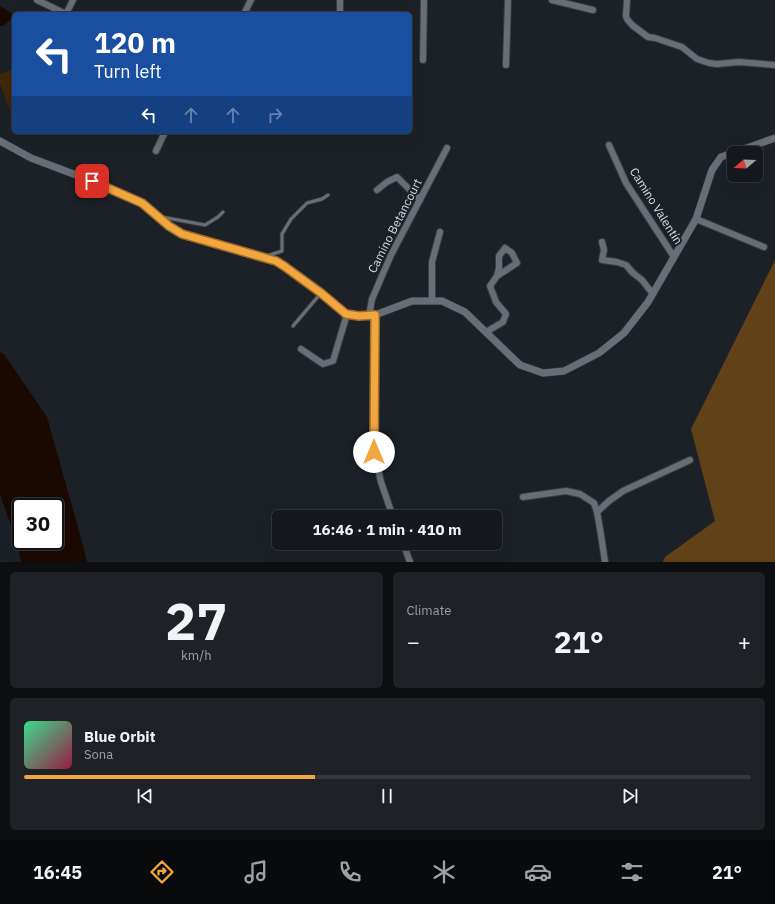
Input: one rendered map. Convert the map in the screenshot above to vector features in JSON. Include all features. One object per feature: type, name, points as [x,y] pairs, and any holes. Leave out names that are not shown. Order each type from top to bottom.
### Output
[{"type":"street","points":[[37,0],[62,12]]},
{"type":"street","points":[[67,12],[73,0]]},
{"type":"street","points":[[245,12],[251,0]]},
{"type":"street","points":[[340,0],[340,12]]},
{"type":"street","points":[[423,60],[424,0]]},
{"type":"street","points":[[506,65],[508,0]]},
{"type":"street","points":[[552,0],[593,10]]},
{"type":"street","points":[[627,0],[626,16],[632,25],[648,37],[682,47],[697,59],[717,64],[739,62],[775,65]]},
{"type":"street","points":[[156,151],[164,134]]},
{"type":"street","points":[[0,141],[31,158],[92,181],[142,203],[182,234],[276,261],[321,293],[346,314],[359,316],[372,315],[412,301],[442,301],[465,312],[520,365],[543,374],[564,371],[599,353],[624,333],[648,302],[696,219],[712,170],[721,157],[775,138]]},
{"type":"street","name":"Camino Valentín","points":[[609,145],[626,183],[674,256]]},
{"type":"street","name":"Camino Betancourt","points":[[391,510],[381,482],[374,452],[372,299],[388,261],[447,148]]},
{"type":"street","points":[[377,190],[387,182],[397,177],[420,200]]},
{"type":"street","points":[[696,219],[764,246]]},
{"type":"street","points":[[432,301],[432,262],[440,232]]},
{"type":"street","points":[[602,242],[604,250],[602,260],[626,265],[642,280],[653,294]]},
{"type":"street","points":[[486,332],[503,322],[506,314],[496,302],[490,286],[497,276]]},
{"type":"street","points":[[301,349],[323,364],[333,361],[346,314]]},
{"type":"street","points":[[597,512],[623,491],[690,460]]},
{"type":"street","points":[[523,497],[566,491],[580,494],[594,503],[602,535],[605,562]]},
{"type":"street","points":[[406,550],[410,562]]},
{"type":"lane","points":[[263,258],[282,251],[282,234],[291,219],[307,203],[322,199],[328,195]]},
{"type":"lane","points":[[158,216],[205,225],[223,212]]},
{"type":"lane","points":[[293,326],[321,293]]},
{"type":"shaded area","points":[[0,6],[12,14],[12,19],[3,26],[0,26]]},
{"type":"shaded area","points":[[12,70],[11,113],[0,84],[0,74]]},
{"type":"shaded area","points":[[775,260],[775,562],[663,562],[665,557],[715,521],[691,429]]},
{"type":"shaded area","points":[[0,352],[4,354],[47,417],[87,562],[21,562],[18,550],[64,550],[64,498],[12,498],[12,528],[0,495]]},
{"type":"route","points":[[92,181],[142,203],[169,226],[182,234],[276,261],[321,293],[346,314],[359,316],[375,315],[374,452]]}]
